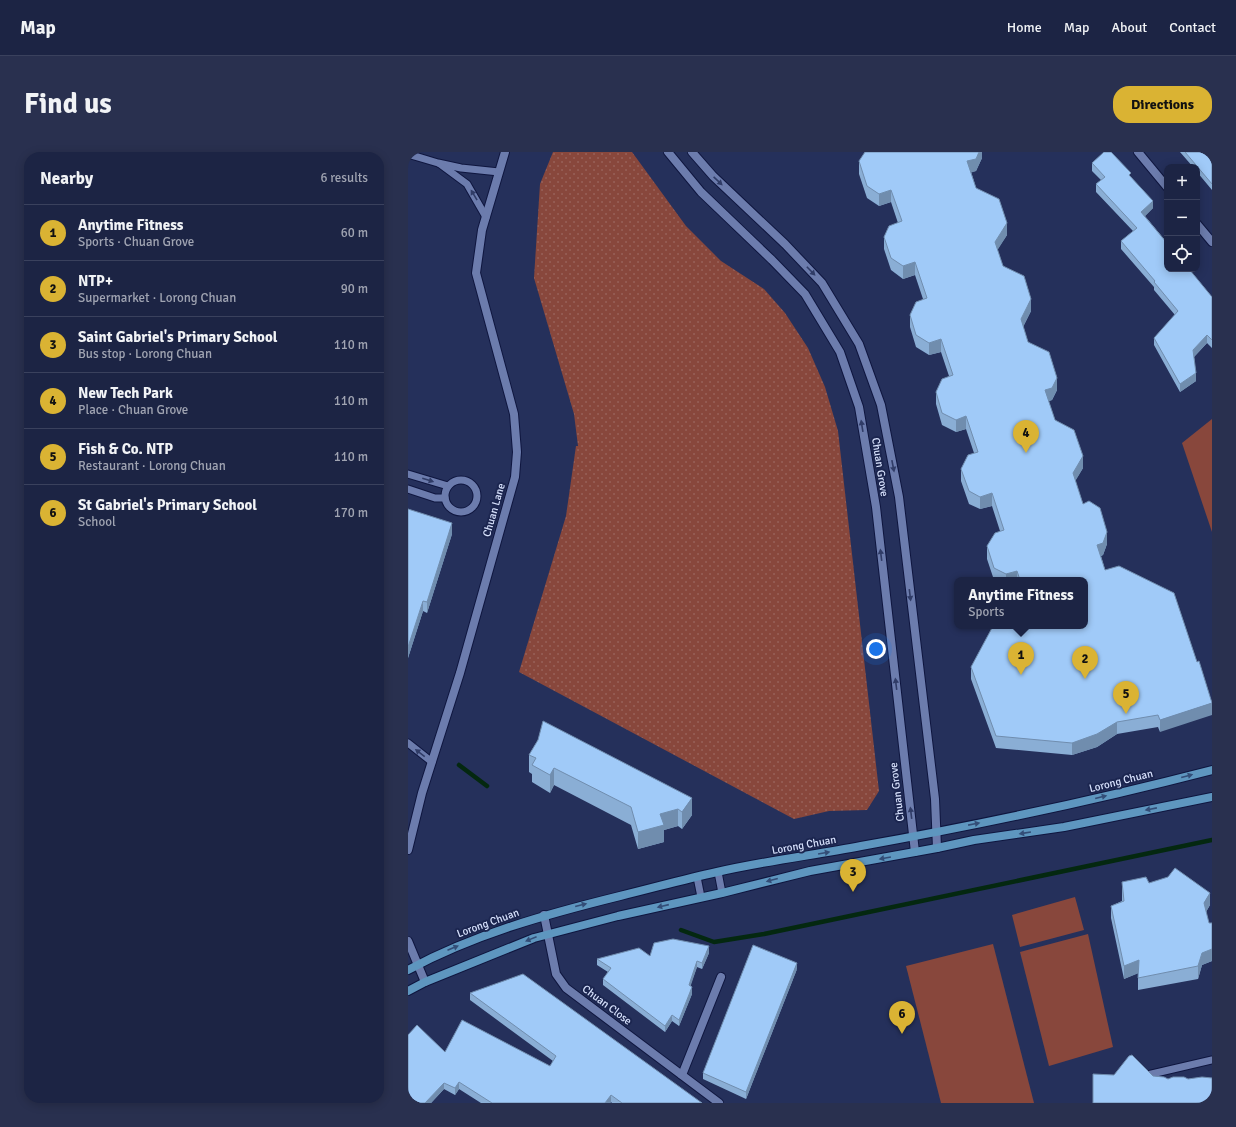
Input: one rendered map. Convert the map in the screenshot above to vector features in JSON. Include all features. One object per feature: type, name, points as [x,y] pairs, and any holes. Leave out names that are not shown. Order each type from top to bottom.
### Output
[{"type":"main road","name":"Lorong Chuan","points":[[408,970],[440,953],[472,940],[500,929],[544,915],[718,872],[936,832],[1076,804],[1212,770]]},
{"type":"main road","points":[[408,991],[425,982],[548,933],[810,871],[974,840],[1064,827],[1212,797]]},
{"type":"street","name":"Chuan Lane","points":[[408,850],[432,762],[460,673],[514,477],[517,452],[514,414],[476,274],[482,230],[505,152]]},
{"type":"street","name":"Chuan Grove","points":[[668,152],[701,192],[805,294],[840,352],[859,406],[876,507],[915,852]]},
{"type":"street","name":"Chuan Grove","points":[[692,152],[713,176],[785,244],[822,283],[859,344],[881,405],[899,497],[935,799],[937,848]]},
{"type":"street","points":[[1138,152],[1164,183]]},
{"type":"street","points":[[1200,228],[1212,242]]},
{"type":"street","name":"Chuan Close","points":[[544,915],[556,974],[566,988],[719,1103]]},
{"type":"street","points":[[408,941],[425,982]]},
{"type":"street","points":[[682,1074],[721,977]]},
{"type":"lane","points":[[408,154],[460,168],[498,172]]},
{"type":"lane","points":[[438,163],[467,184],[486,217]]},
{"type":"lane","points":[[408,474],[448,486]]},
{"type":"lane","points":[[460,480],[472,484],[476,490],[477,497],[475,503],[471,508],[458,512],[448,504],[445,498],[448,486],[453,482],[460,480]]},
{"type":"lane","points":[[408,489],[436,498],[445,498]]},
{"type":"lane","points":[[408,743],[432,762]]},
{"type":"lane","points":[[718,872],[722,893]]},
{"type":"lane","points":[[697,877],[701,897]]},
{"type":"lane","points":[[1137,1078],[1212,1060]]},
{"type":"lane","points":[[1158,1073],[1159,1081]]},
{"type":"shaded area","points":[[553,152],[632,152],[686,226],[721,261],[764,289],[785,313],[808,348],[825,387],[838,431],[879,791],[867,810],[829,811],[794,819],[519,672],[566,516],[576,446],[578,446],[574,414],[534,278],[540,184]]},
{"type":"shaded area","points":[[1212,419],[1212,532],[1182,443]]},
{"type":"shaded area","points":[[1075,897],[1084,930],[1020,947],[1012,915]]},
{"type":"shaded area","points":[[1088,934],[1113,1047],[1049,1066],[1020,952]]},
{"type":"shaded area","points":[[993,944],[1034,1103],[941,1103],[906,966]]},
{"type":"building","points":[[865,152],[979,152],[976,159],[967,161],[976,188],[999,199],[1007,223],[995,242],[1003,266],[1024,276],[1031,299],[1021,319],[1028,342],[1049,352],[1057,378],[1052,388],[1045,390],[1055,420],[1074,430],[1083,456],[1073,473],[1083,504],[1089,501],[1100,508],[1107,532],[1103,543],[1097,545],[1105,570],[1119,566],[1174,593],[1197,662],[1199,661],[1212,703],[1160,720],[1158,715],[1117,722],[1097,734],[1072,743],[996,736],[971,667],[991,629],[1088,629],[1088,577],[1019,577],[1017,571],[1006,574],[994,568],[987,546],[995,533],[1004,530],[992,493],[980,497],[969,491],[961,469],[968,455],[978,452],[966,416],[956,420],[942,413],[936,392],[942,379],[953,375],[941,339],[929,343],[916,335],[910,315],[916,302],[927,298],[915,262],[903,266],[891,258],[884,237],[889,226],[902,221],[891,190],[879,194],[867,186],[859,161]]},
{"type":"building","points":[[1104,152],[1111,152],[1131,173],[1129,175],[1153,201],[1141,212],[1164,239],[1164,272],[1191,272],[1212,297],[1212,340],[1207,335],[1193,350],[1196,373],[1180,384],[1154,338],[1178,311],[1121,241],[1137,228],[1096,184],[1105,177],[1092,163]]},
{"type":"building","points":[[1185,152],[1212,152],[1212,184],[1200,170],[1200,164],[1195,164]]},
{"type":"building","points":[[408,509],[452,523],[427,602],[423,601],[408,647]]},
{"type":"building","points":[[543,721],[692,798],[682,812],[678,809],[660,814],[664,825],[638,832],[631,807],[554,768],[550,775],[532,765],[536,758],[529,755],[538,740]]},
{"type":"building","points":[[1175,868],[1210,893],[1204,903],[1209,923],[1212,923],[1212,949],[1202,953],[1198,966],[1138,978],[1139,960],[1124,966],[1111,906],[1124,901],[1122,882],[1146,877],[1149,883],[1168,877]]},
{"type":"building","points":[[673,939],[709,946],[702,963],[697,961],[689,985],[692,987],[679,1020],[672,1015],[665,1026],[603,979],[611,968],[597,959],[639,948],[650,956],[654,943]]},
{"type":"building","points":[[753,945],[797,963],[746,1092],[703,1073]]},
{"type":"building","points":[[523,974],[702,1103],[622,1103],[611,1095],[605,1103],[492,1103],[459,1082],[455,1088],[444,1083],[425,1103],[408,1103],[408,1035],[417,1025],[445,1052],[462,1020],[550,1066],[556,1056],[470,993]]},
{"type":"building","points":[[1132,1055],[1153,1076],[1168,1079],[1173,1077],[1184,1077],[1188,1079],[1202,1077],[1212,1078],[1212,1103],[1093,1103],[1093,1074],[1114,1075],[1129,1056]]},
{"type":"waterway","points":[[459,765],[487,786]]},
{"type":"waterway","points":[[681,930],[714,942],[764,934],[1212,840]]},
{"type":"place","name":"New Tech Park","points":[[1026,453]]},
{"type":"place","name":"Anytime Fitness","points":[[1021,675]]},
{"type":"place","name":"NTP+","points":[[1085,679]]},
{"type":"place","name":"Fish & Co. NTP","points":[[1126,714]]},
{"type":"place","name":"Saint Gabriel's Primary School","points":[[853,892]]},
{"type":"place","name":"St Gabriel's Primary School","points":[[902,1034]]}]
